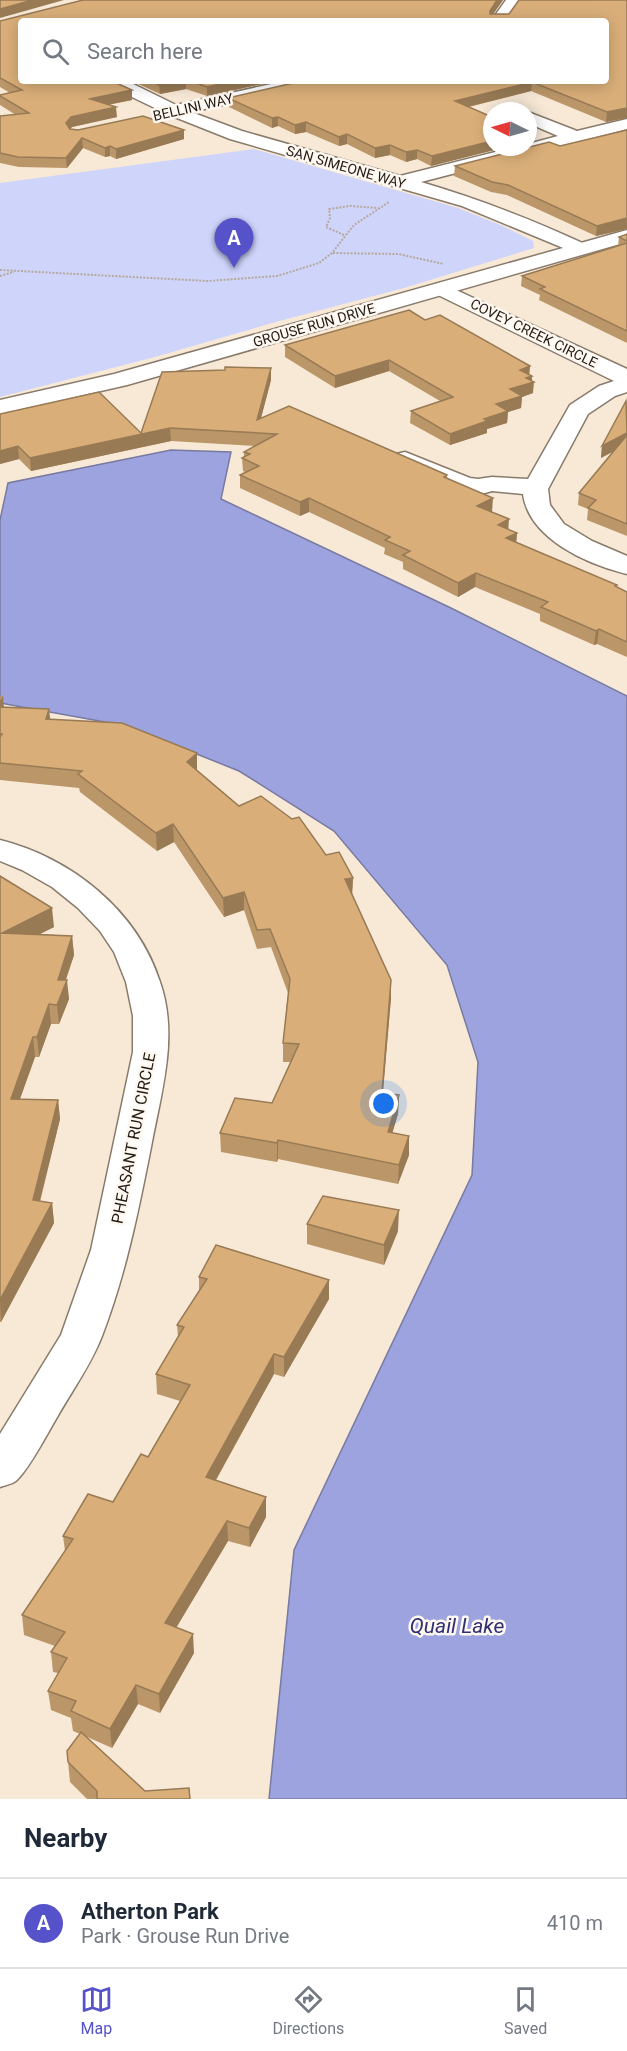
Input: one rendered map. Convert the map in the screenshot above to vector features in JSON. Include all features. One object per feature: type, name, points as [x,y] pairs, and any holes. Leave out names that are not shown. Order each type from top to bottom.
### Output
[{"type":"street","points":[[501,18],[514,0]]},
{"type":"street","name":"SAN SIMEONE WAY","points":[[119,84],[173,111],[236,135],[397,190],[501,213],[580,249]]},
{"type":"street","name":"BELLINI WAY","points":[[152,116],[295,84]]},
{"type":"street","points":[[537,121],[575,137]]},
{"type":"street","points":[[397,190],[575,137],[627,124]]},
{"type":"street","name":"GROUSE RUN DRIVE","points":[[0,407],[99,385],[627,236]]},
{"type":"street","name":"COVEY CREEK CIRCLE","points":[[441,289],[627,378]]},
{"type":"street","name":"COVEY CREEK CIRCLE","points":[[536,487],[578,410],[607,391],[627,384]]},
{"type":"street","points":[[387,451],[463,484],[478,487],[492,484],[536,487],[534,500],[543,518],[555,529],[587,549],[627,566]]},
{"type":"street","name":"PHEASANT RUN CIRCLE","points":[[0,850],[40,867],[67,883],[92,902],[122,935],[142,973],[150,1000],[153,1028],[151,1052],[111,1250],[81,1338],[32,1422],[0,1469]]},
{"type":"path","points":[[0,270],[157,279],[250,280],[277,276],[320,263],[332,253],[344,235],[397,190]]},
{"type":"path","points":[[344,235],[326,227],[330,218],[329,209],[350,206],[378,208]]},
{"type":"path","points":[[332,253],[398,254],[432,260],[455,267],[477,279]]},
{"type":"path","points":[[0,276],[17,270]]},
{"type":"shaded area","points":[[254,149],[458,208],[533,241],[534,248],[404,288],[0,397],[0,183]]},
{"type":"water","name":"Quail Lake","points":[[171,450],[231,452],[221,499],[451,608],[627,696],[627,1799],[269,1799],[294,1550],[472,1175],[478,1062],[447,965],[334,831],[239,771],[127,726],[0,703],[0,520],[8,483]]},
{"type":"building","points":[[0,0],[33,0],[0,9]]},
{"type":"building","points":[[83,0],[497,0],[490,14],[509,14],[519,0],[627,0],[627,108],[607,112],[537,84],[609,84],[609,18],[18,18],[18,84],[119,84],[132,90],[90,99],[116,107],[71,117],[66,123],[70,129],[78,130],[143,116],[184,130],[116,149],[110,146],[105,148],[82,138],[66,158],[18,157],[0,153],[0,116],[29,113],[0,96],[22,90],[0,78],[0,21]]},
{"type":"building","points":[[199,84],[220,84],[207,87]]},
{"type":"building","points":[[289,84],[524,84],[455,101],[483,113],[483,143],[432,156],[417,150],[406,152],[390,145],[375,148],[347,134],[339,137],[306,122],[295,125],[278,117],[272,118],[228,98]]},
{"type":"building","points":[[627,130],[627,218],[597,226],[508,185],[492,182],[455,166],[494,156],[537,156],[537,145],[549,142],[560,146]]},
{"type":"building","points":[[627,234],[627,241],[619,237]]},
{"type":"building","points":[[627,243],[627,331],[540,289],[545,287],[522,276]]},
{"type":"building","points":[[409,310],[425,320],[440,315],[530,366],[520,370],[532,376],[526,378],[534,382],[510,389],[522,396],[496,404],[508,411],[450,434],[411,411],[453,397],[389,360],[335,376],[285,345]]},
{"type":"building","points":[[225,367],[271,368],[257,420],[289,406],[447,475],[444,477],[493,498],[477,506],[509,519],[498,525],[517,533],[506,538],[617,585],[615,586],[627,592],[627,642],[541,607],[548,602],[476,573],[458,583],[403,555],[410,551],[385,540],[390,537],[309,498],[300,502],[240,475],[259,466],[242,458],[250,454],[244,452],[277,434],[170,428],[30,458],[18,446],[0,451],[0,414],[99,392],[141,433],[162,372],[225,370]]},
{"type":"building","points":[[626,401],[627,433],[602,446]]},
{"type":"building","points":[[627,435],[627,524],[588,508],[596,500],[579,493]]},
{"type":"building","points":[[0,707],[49,709],[46,719],[122,723],[197,753],[187,762],[239,806],[261,796],[292,819],[299,817],[326,855],[339,852],[353,878],[345,879],[391,980],[382,1093],[399,1095],[388,1132],[409,1136],[399,1165],[278,1140],[277,1143],[220,1133],[235,1098],[272,1103],[299,1044],[283,1043],[290,979],[270,929],[257,930],[244,892],[223,898],[173,824],[156,833],[78,774],[82,771],[0,763],[2,734],[0,734]]},
{"type":"building","points":[[0,876],[52,908],[2,933],[72,936],[58,980],[67,980],[57,1005],[49,1004],[37,1037],[33,1037],[11,1099],[58,1100],[33,1200],[52,1203],[0,1300]]},
{"type":"building","points":[[323,1196],[399,1210],[384,1245],[307,1224]]},
{"type":"building","points":[[216,1245],[329,1280],[284,1357],[274,1354],[206,1477],[266,1497],[249,1528],[227,1521],[165,1623],[193,1634],[159,1694],[136,1685],[110,1729],[71,1711],[76,1701],[48,1691],[67,1658],[51,1652],[65,1632],[22,1615],[73,1539],[63,1536],[88,1494],[113,1502],[141,1454],[148,1457],[190,1385],[156,1374],[184,1327],[177,1325],[207,1279],[199,1277]]},
{"type":"building","points":[[81,1732],[145,1791],[189,1788],[190,1799],[97,1799],[97,1791],[68,1762],[67,1751]]},
{"type":"place","name":"Atherton Park","points":[[234,268]]}]
